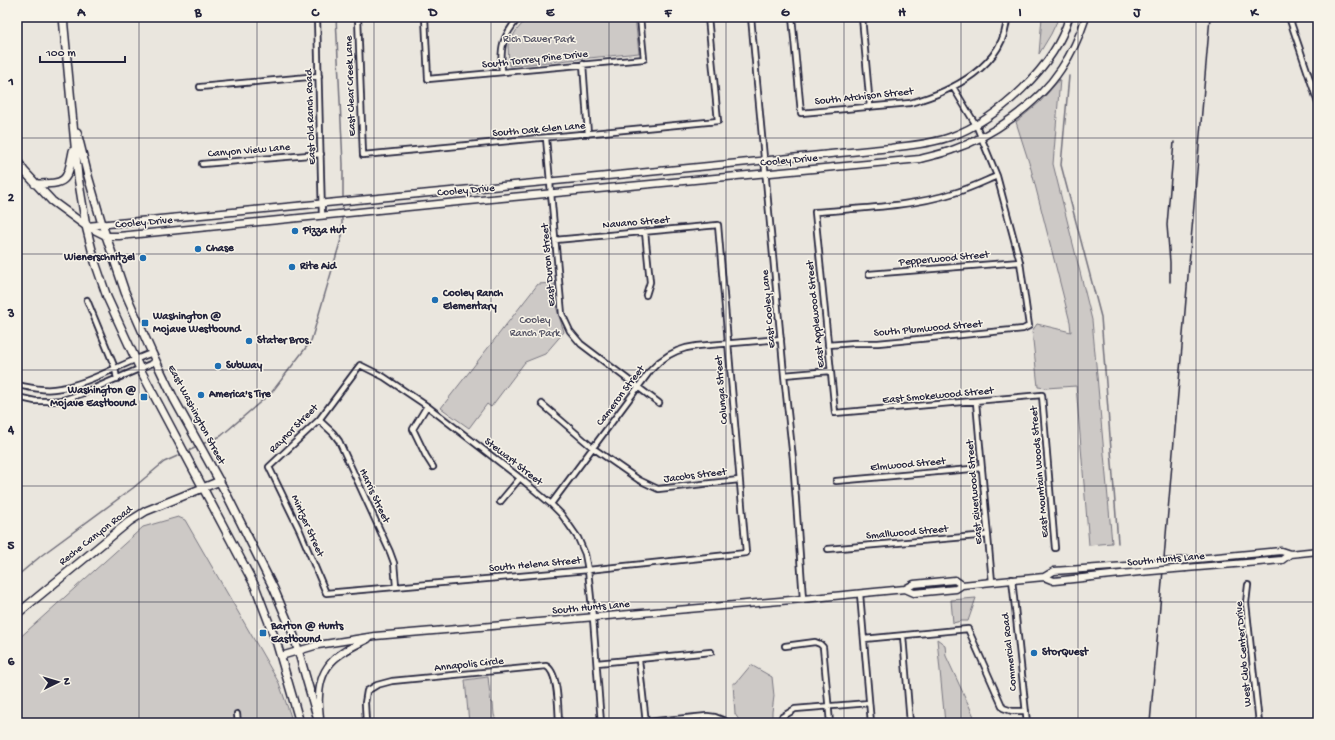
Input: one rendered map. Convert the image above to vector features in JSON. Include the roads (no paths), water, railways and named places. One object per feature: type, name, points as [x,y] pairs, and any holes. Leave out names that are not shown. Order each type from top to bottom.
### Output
[{"type":"main road","name":"East Washington Street","points":[[63,17],[78,176],[86,226],[95,262],[107,297],[140,369],[255,586],[281,656],[300,723]]},
{"type":"main road","name":"East Washington Street","points":[[72,110],[88,176],[102,224],[125,292],[155,362],[220,481],[274,589],[294,636],[319,723]]},
{"type":"main road","points":[[35,184],[55,184],[63,180],[69,169],[75,144]]},
{"type":"main road","points":[[17,160],[20,170],[52,201],[86,226]]},
{"type":"main road","name":"Reche Canyon Road","points":[[17,614],[130,521],[146,511],[220,481]]},
{"type":"street","name":"East Old Ranch Road","points":[[317,17],[322,216]]},
{"type":"street","name":"East Clear Creek Lane","points":[[358,17],[363,155]]},
{"type":"street","name":"South Torrey Pine Drive","points":[[426,17],[428,79],[644,59],[640,17]]},
{"type":"street","points":[[502,72],[501,55],[504,40],[506,34],[518,17]]},
{"type":"street","name":"South Oak Glen Lane","points":[[363,155],[718,121],[708,17]]},
{"type":"street","name":"East Cooley Lane","points":[[751,17],[793,459],[803,600]]},
{"type":"street","name":"South Atchison Street","points":[[792,17],[801,113],[910,103],[927,98],[953,87],[969,77],[989,61],[1003,38],[1007,28],[1007,17]]},
{"type":"street","points":[[862,17],[870,107]]},
{"type":"street","name":"Cooley Drive","points":[[86,226],[360,201],[891,148],[928,143],[951,137],[976,125],[1001,108],[1032,80],[1042,68],[1055,48],[1069,17]]},
{"type":"street","name":"Cooley Drive","points":[[86,226],[106,236],[920,159],[952,151],[981,138],[1011,118],[1036,98],[1060,70],[1080,36],[1086,17]]},
{"type":"street","points":[[1289,17],[1318,103]]},
{"type":"street","points":[[583,64],[588,134]]},
{"type":"street","points":[[200,87],[319,76]]},
{"type":"street","points":[[953,87],[976,125],[997,176],[1020,262]]},
{"type":"street","name":"East Duron Street","points":[[546,138],[562,314],[570,331],[581,344],[659,403]]},
{"type":"street","name":"Canyon View Lane","points":[[202,164],[321,154]]},
{"type":"street","name":"East Applewood Street","points":[[835,414],[815,212],[905,204],[931,199],[954,193],[997,176]]},
{"type":"street","points":[[376,199],[377,210]]},
{"type":"street","points":[[272,209],[274,220]]},
{"type":"street","points":[[213,215],[214,226]]},
{"type":"street","name":"Navano Street","points":[[555,240],[718,225]]},
{"type":"street","name":"Colunga Street","points":[[718,225],[746,553]]},
{"type":"street","points":[[645,232],[650,282],[646,295]]},
{"type":"street","name":"Pepperwood Street","points":[[869,274],[1020,262]]},
{"type":"street","name":"South Plumwood Street","points":[[828,345],[878,343],[1023,329],[1029,326],[1020,262]]},
{"type":"street","points":[[87,300],[115,368],[117,379]]},
{"type":"street","name":"Cameron Street","points":[[551,504],[650,371],[659,362],[677,351],[697,346],[781,339]]},
{"type":"street","points":[[17,385],[53,390],[76,384],[152,353]]},
{"type":"street","points":[[17,397],[35,401],[63,400],[117,379],[155,362]]},
{"type":"street","name":"Stewart Street","points":[[360,365],[384,377],[426,406],[520,478],[561,514],[578,538],[585,554],[588,570],[601,723]]},
{"type":"street","name":"Raynor Street","points":[[269,467],[319,420],[360,365]]},
{"type":"street","points":[[784,375],[830,370]]},
{"type":"street","name":"East Smokewood Street","points":[[835,414],[1042,395]]},
{"type":"street","name":"East Mountain Woods Street","points":[[1042,395],[1055,548]]},
{"type":"street","name":"East Riverwood Street","points":[[976,402],[992,582]]},
{"type":"street","name":"Jacobs Street","points":[[542,404],[593,448],[639,480],[658,489],[739,480]]},
{"type":"street","points":[[426,406],[413,429],[433,467]]},
{"type":"street","name":"Harris Street","points":[[319,420],[339,441],[390,552],[394,563],[396,586]]},
{"type":"street","name":"Mintzer Street","points":[[269,467],[300,531],[326,593]]},
{"type":"street","name":"Elmwood Street","points":[[836,481],[982,468]]},
{"type":"street","points":[[500,502],[520,478]]},
{"type":"street","name":"Smallwood Street","points":[[828,549],[988,535]]},
{"type":"street","name":"South Hunts Lane","points":[[1044,577],[1054,571],[1140,565],[1281,551],[1290,554],[1318,551]]},
{"type":"street","name":"South Helena Street","points":[[326,593],[588,570],[746,553]]},
{"type":"street","name":"South Hunts Lane","points":[[905,589],[914,593],[956,589],[962,585],[1044,577],[1054,581],[1282,560],[1290,554]]},
{"type":"street","name":"Commercial Road","points":[[1012,579],[1027,723]]},
{"type":"street","name":"South Hunts Lane","points":[[281,656],[318,645],[375,636],[803,600],[905,589],[914,584],[955,580],[962,585]]},
{"type":"street","name":"West Club Center Drive","points":[[1248,585],[1246,603],[1259,722]]},
{"type":"street","points":[[860,594],[871,723]]},
{"type":"street","points":[[864,639],[968,629],[1004,708],[1012,711],[1026,711]]},
{"type":"street","points":[[319,723],[319,696],[321,681],[326,669],[332,660],[342,652],[375,636]]},
{"type":"street","points":[[903,636],[910,723]]},
{"type":"street","points":[[785,646],[815,642],[823,647],[830,723]]},
{"type":"street","points":[[597,664],[711,652]]},
{"type":"street","points":[[639,660],[646,723],[707,716],[725,721]]},
{"type":"street","name":"Annapolis Circle","points":[[366,723],[365,703],[367,691],[371,687],[377,685],[392,681],[546,666],[550,668],[554,675],[559,723]]},
{"type":"street","points":[[782,716],[795,709],[869,702]]},
{"type":"street","points":[[237,714],[238,723]]},
{"type":"waterway","points":[[336,17],[343,164],[343,200]]},
{"type":"waterway","points":[[1069,76],[1061,165],[1101,317],[1118,543]]},
{"type":"waterway","points":[[342,212],[343,203]]},
{"type":"waterway","points":[[202,444],[221,436],[272,392],[311,341],[342,236],[342,215]]},
{"type":"waterway","points":[[186,452],[197,447]]},
{"type":"waterway","points":[[17,576],[42,555],[133,488],[164,462],[182,454]]},
{"type":"railway","points":[[1150,723],[1210,17]]},
{"type":"railway","points":[[1170,282],[1167,225],[1174,142]]},
{"type":"place","name":"Pizza Hut","points":[[295,231]]},
{"type":"place","name":"Chase","points":[[198,249]]},
{"type":"place","name":"Wienerschnitzel","points":[[143,258]]},
{"type":"place","name":"Rite Aid","points":[[292,267]]},
{"type":"place","name":"Cooley Ranch Elementary","points":[[435,300]]},
{"type":"place","name":"Washington @ Mojave Westbound","points":[[145,323]]},
{"type":"place","name":"Stater Bros.","points":[[249,341]]},
{"type":"place","name":"Subway","points":[[218,366]]},
{"type":"place","name":"America's Tire","points":[[201,395]]},
{"type":"place","name":"Washington @ Mojave Eastbound","points":[[144,397]]},
{"type":"place","name":"Barton @ Hunts Eastbound","points":[[263,633]]},
{"type":"place","name":"StorQuest","points":[[1034,653]]},
{"type":"park label","name":"Rich Dauer Park","points":[[539,40]]},
{"type":"park label","name":"Cooley Ranch Park","points":[[535,327]]}]
